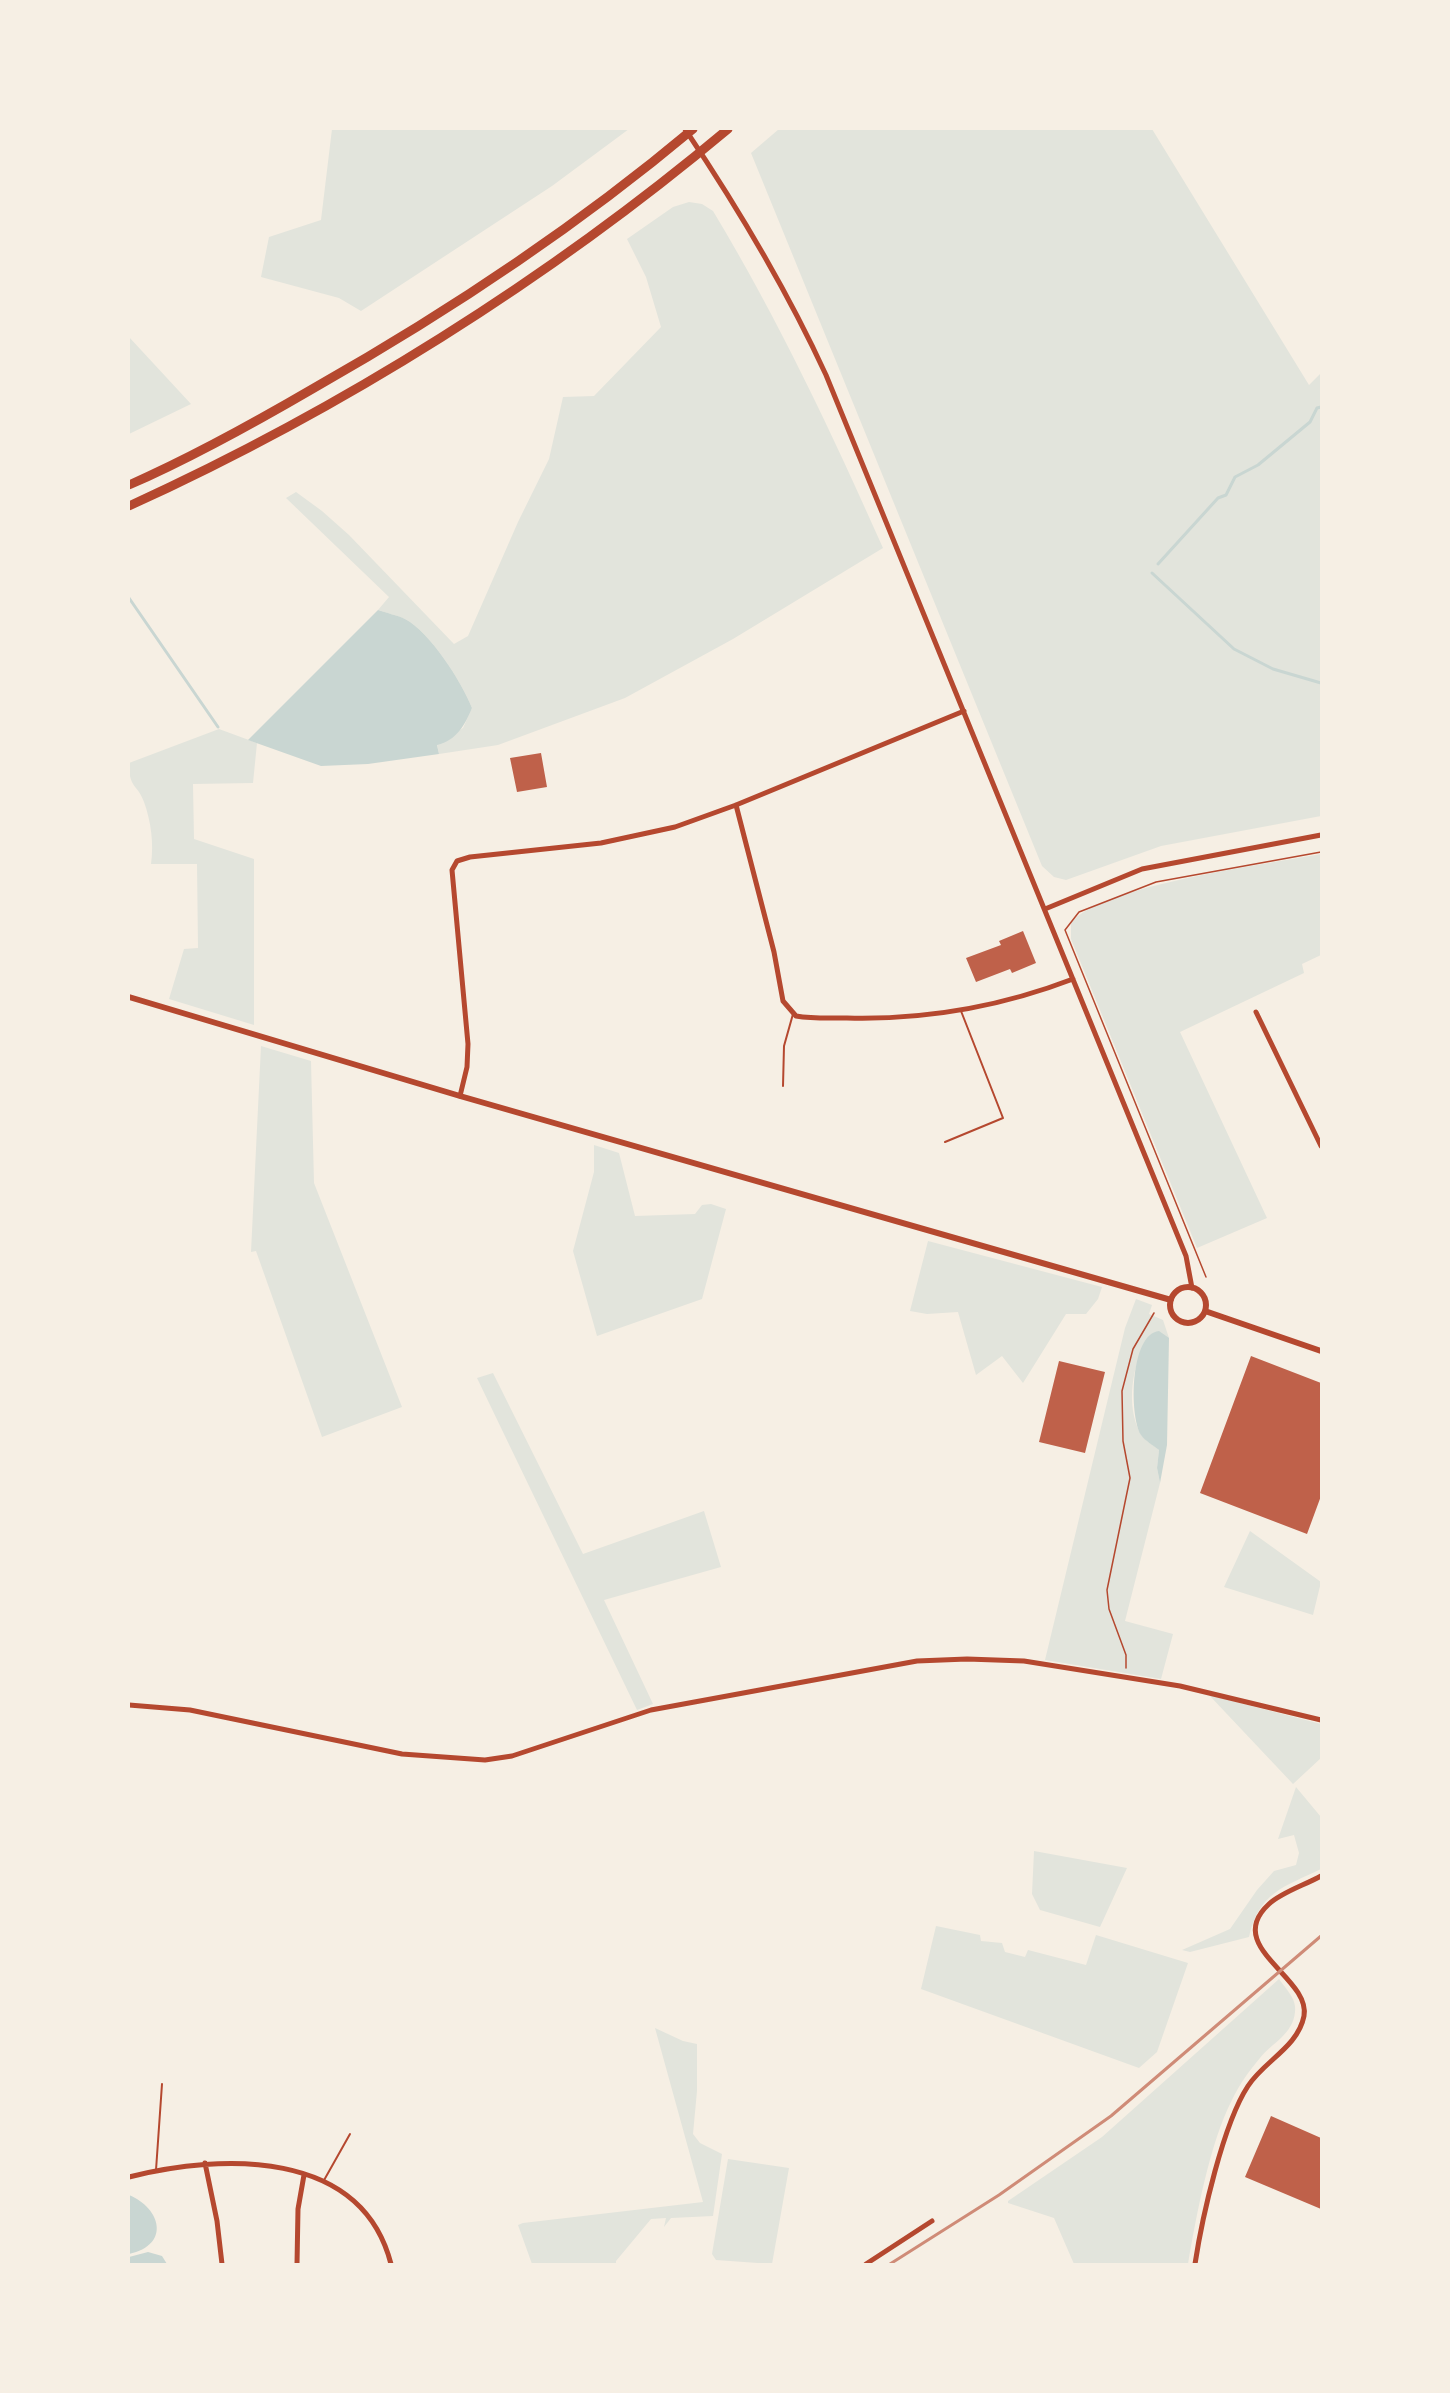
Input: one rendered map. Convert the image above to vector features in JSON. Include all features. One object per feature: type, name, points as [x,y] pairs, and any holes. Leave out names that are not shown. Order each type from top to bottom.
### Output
[{"type":"highway","points":[[129,485],[241,430],[421,327],[481,289],[581,217],[693,129]]},
{"type":"highway","points":[[129,506],[251,446],[409,356],[597,233],[728,129]]},
{"type":"street","points":[[685,129],[761,248],[800,319],[852,436],[1186,1256],[1192,1276],[1192,1288]]},
{"type":"street","points":[[460,1096],[467,1067],[468,1044],[452,870],[457,861],[470,857],[601,843],[642,835],[735,805],[964,711]]},
{"type":"street","points":[[735,805],[774,952],[783,1001],[793,1014],[803,1017],[870,1019],[961,1011],[1030,995],[1073,979]]},
{"type":"street","points":[[1045,909],[1142,869],[1321,835]]},
{"type":"street","points":[[129,997],[460,1096],[1171,1300]]},
{"type":"street","points":[[1256,1012],[1321,1146]]},
{"type":"street","points":[[1192,1288],[1203,1296],[1205,1311],[1199,1319],[1185,1323],[1173,1314],[1171,1300],[1178,1291],[1192,1288]]},
{"type":"street","points":[[1205,1311],[1321,1351]]},
{"type":"street","points":[[129,1705],[190,1710],[402,1755],[485,1760],[512,1756],[651,1710],[917,1661],[1024,1661],[1209,1692],[1321,1720]]},
{"type":"street","points":[[1195,2264],[1198,2241],[1232,2119],[1248,2085],[1290,2043],[1299,2030],[1305,2008],[1299,1992],[1262,1951],[1256,1935],[1257,1923],[1274,1901],[1321,1876]]},
{"type":"street","points":[[205,2163],[217,2221],[222,2264]]},
{"type":"street","points":[[129,2176],[205,2163],[263,2165],[304,2175],[340,2190],[362,2207],[381,2234],[391,2264]]},
{"type":"street","points":[[297,2264],[298,2209],[304,2175]]},
{"type":"street","points":[[866,2264],[932,2221]]},
{"type":"lane","points":[[945,1142],[1003,1118],[961,1011]]},
{"type":"lane","points":[[783,1086],[784,1046],[793,1014]]},
{"type":"lane","points":[[156,2170],[162,2084]]},
{"type":"lane","points":[[323,2182],[350,2134]]},
{"type":"path","points":[[1206,1277],[1065,930],[1079,912],[1156,882],[1321,852]]},
{"type":"path","points":[[1126,1678],[1125,1655],[1109,1609],[1107,1590],[1130,1478],[1124,1441],[1122,1391],[1133,1349],[1154,1313]]},
{"type":"shaded area","points":[[332,129],[629,129],[552,186],[361,311],[339,298],[261,277],[269,237],[321,220]]},
{"type":"shaded area","points":[[779,129],[1152,129],[1309,385],[1321,373],[1321,816],[1161,846],[1066,880],[1054,877],[1042,866],[751,153]]},
{"type":"shaded area","points":[[689,202],[702,204],[713,211],[760,293],[844,462],[883,548],[733,639],[625,698],[498,745],[439,754],[437,744],[463,728],[472,708],[461,685],[435,646],[415,625],[405,619],[378,610],[389,597],[286,498],[296,492],[322,511],[349,535],[454,644],[468,636],[518,522],[549,459],[563,397],[594,396],[661,327],[646,277],[627,239],[673,207]]},
{"type":"shaded area","points":[[129,337],[191,404],[129,434]]},
{"type":"shaded area","points":[[378,610],[405,619],[425,635],[453,672],[472,708],[455,736],[437,745],[439,754],[368,764],[321,766],[248,740]]},
{"type":"shaded area","points":[[219,729],[257,743],[253,783],[193,784],[194,839],[254,859],[254,1025],[169,999],[184,949],[198,948],[197,864],[151,864],[152,841],[148,817],[144,802],[132,782],[129,771],[129,763]]},
{"type":"shaded area","points":[[1321,854],[1321,955],[1302,964],[1304,973],[1180,1032],[1267,1218],[1197,1248],[1071,939],[1071,923],[1088,910],[1115,898],[1150,887],[1227,870]]},
{"type":"shaded area","points":[[261,1046],[311,1061],[314,1183],[402,1407],[322,1437],[256,1251],[251,1252]]},
{"type":"shaded area","points":[[594,1145],[619,1153],[635,1216],[695,1214],[702,1205],[711,1204],[726,1209],[702,1299],[597,1336],[573,1251],[594,1172]]},
{"type":"shaded area","points":[[928,1241],[1102,1287],[1098,1299],[1086,1314],[1066,1314],[1023,1383],[1002,1356],[976,1375],[958,1312],[927,1314],[910,1311]]},
{"type":"shaded area","points":[[1136,1299],[1152,1305],[1149,1314],[1163,1320],[1169,1338],[1149,1337],[1138,1359],[1135,1372],[1133,1411],[1142,1436],[1159,1450],[1157,1468],[1160,1483],[1125,1621],[1173,1634],[1161,1679],[1045,1660],[1125,1328]]},
{"type":"shaded area","points":[[1159,1331],[1169,1338],[1167,1445],[1160,1483],[1157,1468],[1159,1450],[1141,1435],[1137,1425],[1134,1394],[1137,1360],[1142,1346],[1149,1336]]},
{"type":"shaded area","points":[[493,1373],[583,1554],[704,1511],[721,1567],[604,1600],[653,1704],[637,1710],[477,1378]]},
{"type":"shaded area","points":[[1250,1531],[1321,1582],[1313,1615],[1224,1587]]},
{"type":"shaded area","points":[[1209,1695],[1321,1724],[1321,1758],[1293,1784]]},
{"type":"shaded area","points":[[1296,1787],[1321,1817],[1321,1869],[1285,1887],[1266,1900],[1253,1922],[1249,1937],[1190,1952],[1182,1950],[1230,1929],[1257,1890],[1274,1871],[1296,1865],[1299,1853],[1294,1835],[1278,1839]]},
{"type":"shaded area","points":[[1034,1851],[1127,1868],[1100,1927],[1040,1910],[1032,1894]]},
{"type":"shaded area","points":[[936,1926],[980,1935],[981,1941],[1002,1943],[1005,1952],[1025,1957],[1028,1950],[1086,1965],[1096,1935],[1188,1963],[1157,2052],[1139,2068],[921,1989]]},
{"type":"shaded area","points":[[1279,1979],[1294,2003],[1293,2020],[1281,2038],[1248,2073],[1224,2117],[1205,2180],[1188,2264],[1074,2264],[1054,2218],[1008,2203],[1102,2137]]},
{"type":"shaded area","points":[[655,2028],[683,2041],[697,2044],[697,2091],[693,2134],[700,2143],[722,2154],[713,2216],[671,2218],[664,2227],[666,2218],[651,2219],[616,2261],[616,2264],[532,2264],[518,2225],[523,2223],[703,2202]]},
{"type":"shaded area","points":[[728,2159],[789,2168],[772,2264],[716,2260],[712,2254]]},
{"type":"shaded area","points":[[129,2195],[148,2208],[157,2226],[156,2235],[151,2243],[129,2254]]},
{"type":"shaded area","points":[[148,2252],[162,2256],[167,2264],[129,2264],[129,2257]]},
{"type":"building","points":[[541,753],[547,787],[517,792],[510,758]]},
{"type":"building","points":[[1023,931],[1036,963],[1012,973],[1010,969],[976,982],[966,958],[1001,945],[999,941]]},
{"type":"building","points":[[1251,1356],[1321,1383],[1321,1496],[1307,1534],[1200,1493]]},
{"type":"building","points":[[1059,1361],[1105,1372],[1085,1453],[1039,1442]]},
{"type":"building","points":[[1271,2116],[1321,2138],[1321,2209],[1245,2177]]},
{"type":"waterway","points":[[1158,564],[1218,498],[1226,495],[1235,477],[1258,465],[1310,422],[1317,408],[1321,407]]},
{"type":"waterway","points":[[1152,573],[1234,649],[1273,669],[1321,683]]},
{"type":"waterway","points":[[129,598],[218,727]]},
{"type":"railway","points":[[890,2264],[999,2195],[1111,2116],[1321,1936]]}]
